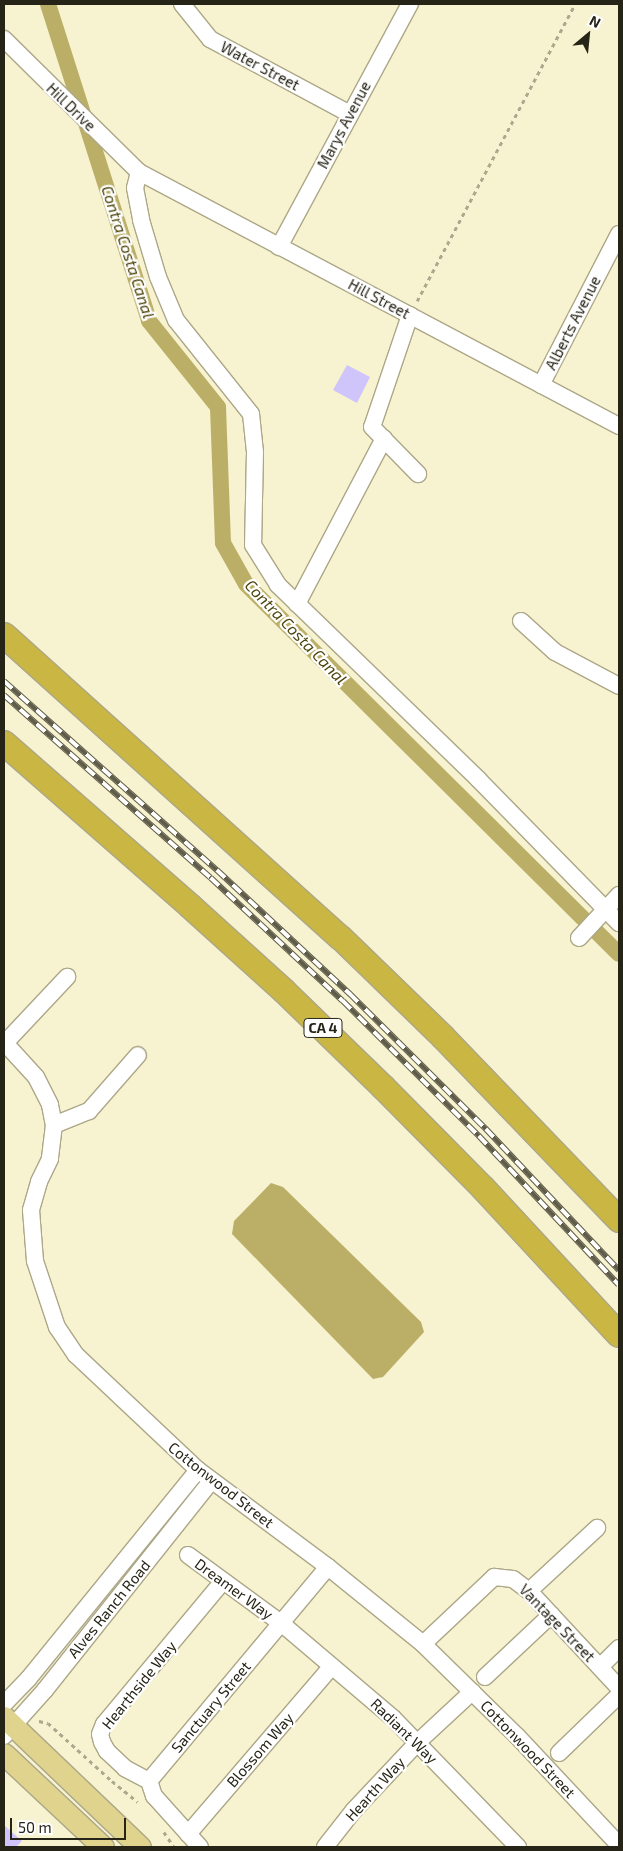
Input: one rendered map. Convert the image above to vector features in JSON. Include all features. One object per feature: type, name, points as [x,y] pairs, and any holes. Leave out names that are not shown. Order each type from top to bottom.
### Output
[{"type":"highway","points":[[4,635],[341,938],[443,1037],[619,1220]]},
{"type":"highway","name":"CA 4","points":[[4,743],[190,906],[348,1052],[483,1188],[619,1336]]},
{"type":"main road","points":[[7,1726],[140,1847]]},
{"type":"main road","points":[[4,1754],[103,1847]]},
{"type":"street","name":"Water Street","points":[[182,4],[210,39],[350,114]]},
{"type":"street","name":"Marys Avenue","points":[[280,246],[410,4]]},
{"type":"street","name":"Hill Drive","points":[[4,39],[48,85],[139,172]]},
{"type":"street","name":"Hill Street","points":[[139,172],[619,426]]},
{"type":"street","points":[[139,172],[135,188],[141,220],[158,277],[176,320],[251,414],[255,452],[252,545],[278,586],[478,780],[619,923]]},
{"type":"street","name":"Alberts Avenue","points":[[541,384],[619,234]]},
{"type":"street","points":[[410,315],[372,427],[418,474]]},
{"type":"street","points":[[297,604],[384,438]]},
{"type":"street","points":[[521,621],[555,652],[619,686]]},
{"type":"street","points":[[579,938],[619,895]]},
{"type":"street","points":[[5,1042],[67,977]]},
{"type":"street","name":"Cottonwood Street","points":[[5,1042],[36,1077],[50,1105],[54,1125],[50,1158],[39,1182],[31,1210],[35,1261],[57,1326],[76,1354],[211,1481],[328,1568],[423,1644],[517,1736],[619,1845]]},
{"type":"street","points":[[54,1125],[89,1111],[138,1055]]},
{"type":"street","name":"Alves Ranch Road","points":[[4,1704],[29,1678],[198,1470]]},
{"type":"street","name":"Alves Ranch Road","points":[[7,1726],[45,1690],[211,1481]]},
{"type":"street","points":[[529,1591],[597,1528]]},
{"type":"street","name":"Dreamer Way","points":[[188,1555],[281,1623]]},
{"type":"street","name":"Sanctuary Street","points":[[149,1781],[328,1568]]},
{"type":"street","name":"Vantage Street","points":[[423,1644],[494,1577],[513,1579],[529,1591],[619,1688]]},
{"type":"street","name":"Hearthside Way","points":[[149,1781],[125,1768],[107,1751],[100,1734],[104,1724],[223,1581]]},
{"type":"street","points":[[486,1677],[551,1615]]},
{"type":"street","name":"Radiant Way","points":[[281,1623],[418,1742],[516,1847]]},
{"type":"street","points":[[600,1667],[619,1648]]},
{"type":"street","name":"Blossom Way","points":[[188,1834],[332,1666]]},
{"type":"street","name":"Hearth Way","points":[[325,1847],[354,1810],[418,1742],[472,1692]]},
{"type":"street","points":[[559,1753],[619,1695]]},
{"type":"street","points":[[149,1781],[154,1796],[200,1847]]},
{"type":"path","points":[[410,315],[575,4]]},
{"type":"path","points":[[7,1726],[37,1720],[48,1722],[112,1781],[140,1803]]},
{"type":"path","points":[[163,1830],[174,1847]]},
{"type":"shaded area","points":[[271,1183],[283,1187],[421,1322],[424,1332],[383,1377],[373,1379],[232,1234],[234,1221]]},
{"type":"building","points":[[347,365],[370,377],[357,403],[333,390]]},
{"type":"building","points":[[5,1826],[22,1841],[16,1847],[4,1847]]},
{"type":"waterway","name":"Contra Costa Canal","points":[[48,4],[149,321],[218,407],[223,543],[246,584],[619,954]]},
{"type":"railway","points":[[4,681],[217,870],[350,994],[486,1129],[619,1270]]},
{"type":"railway","points":[[4,695],[211,878],[343,1001],[479,1136],[619,1285]]}]
